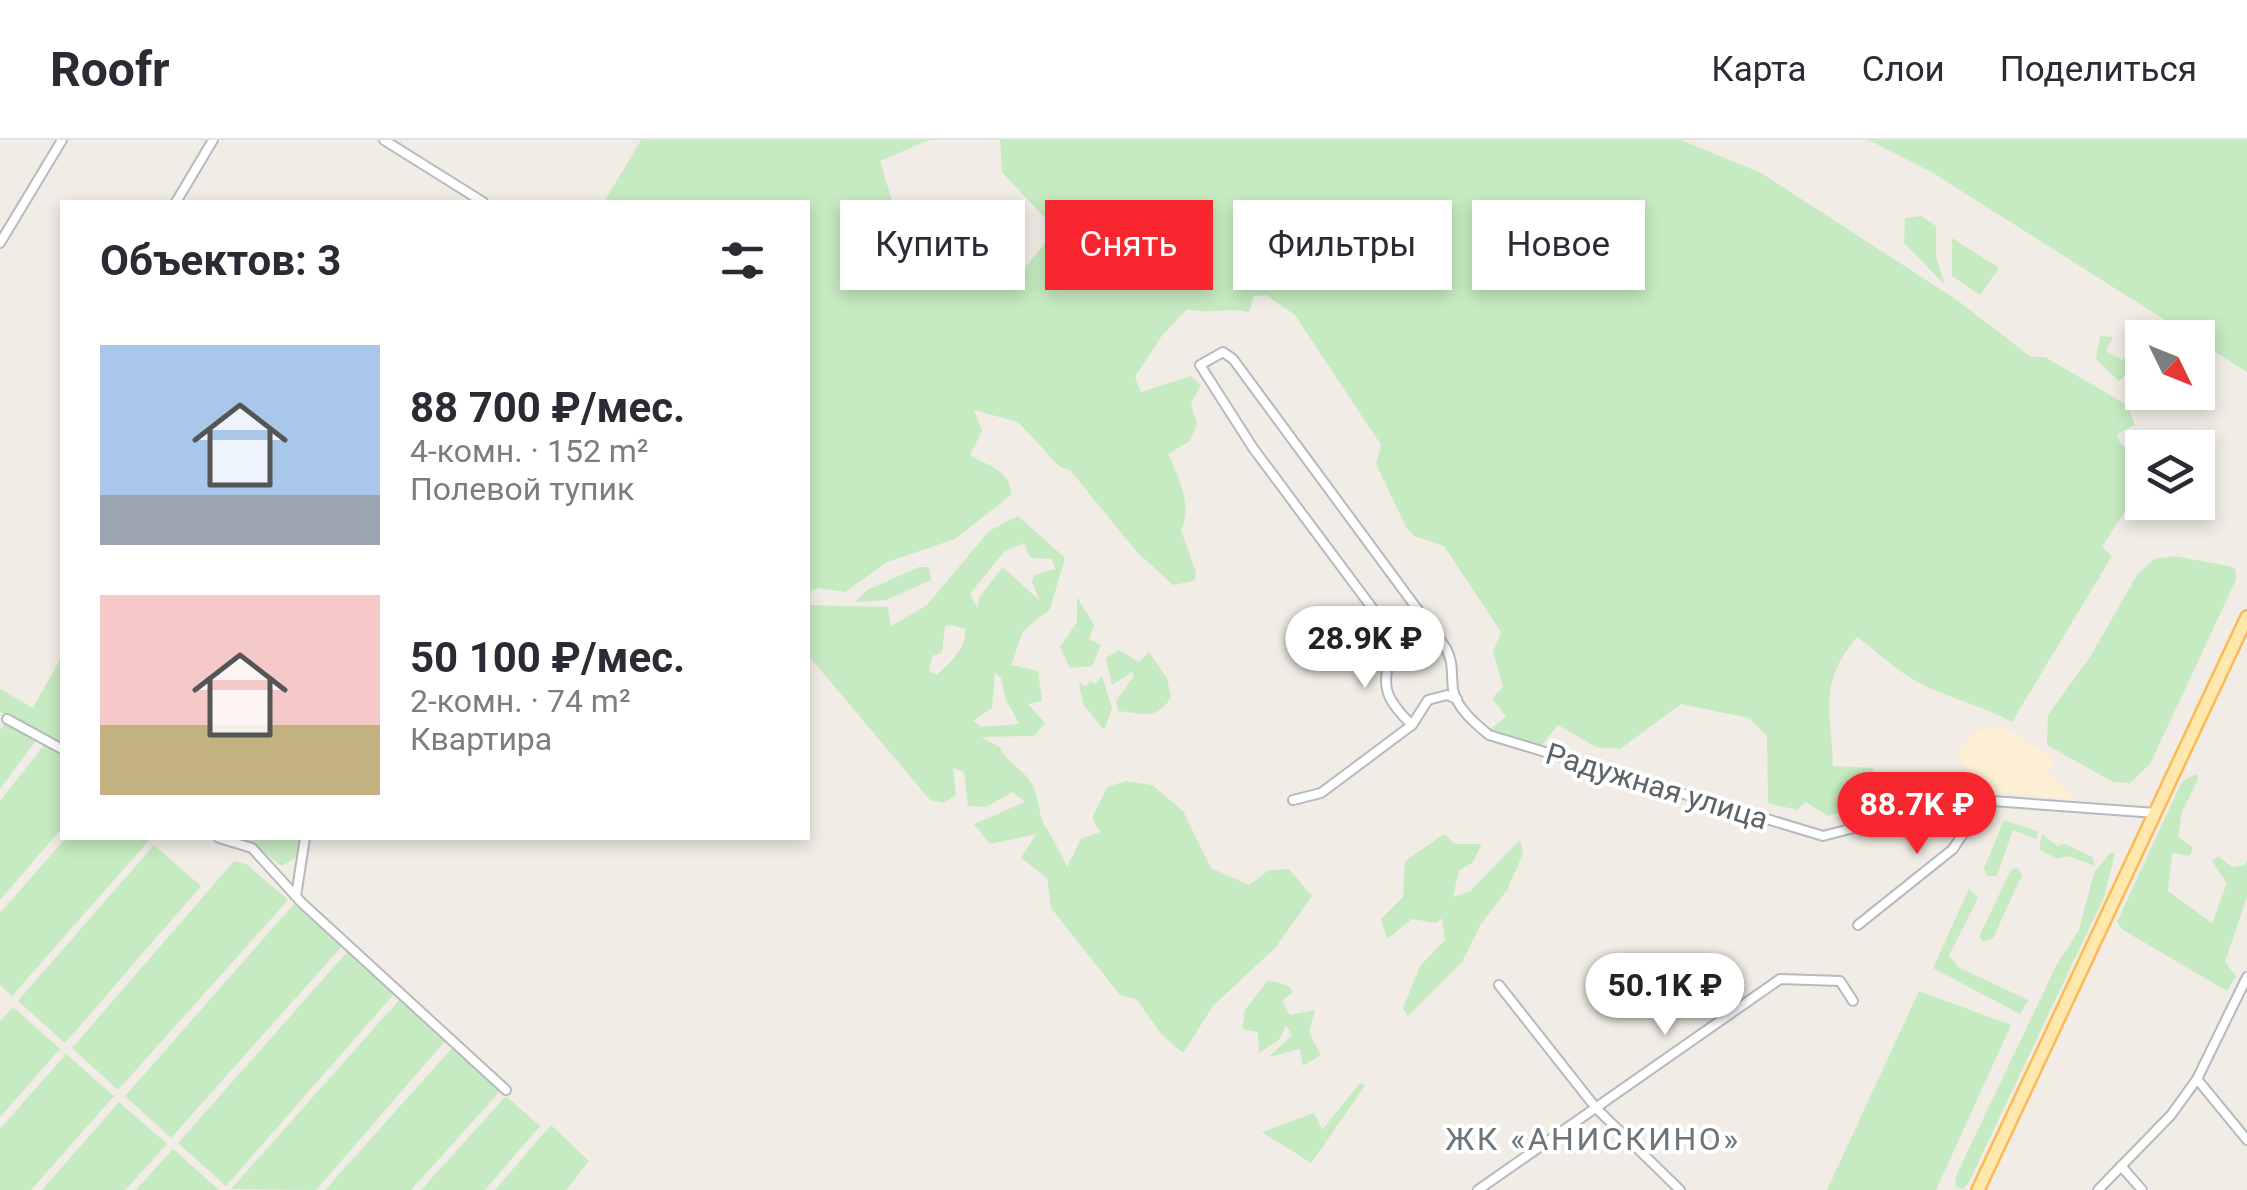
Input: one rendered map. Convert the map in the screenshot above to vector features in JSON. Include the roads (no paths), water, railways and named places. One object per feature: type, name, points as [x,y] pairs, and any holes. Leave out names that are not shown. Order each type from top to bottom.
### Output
[{"type":"main road","points":[[1978,1190],[2247,617]]},
{"type":"street","points":[[0,243],[62,140]]},
{"type":"street","points":[[177,200],[213,140]]},
{"type":"street","points":[[384,140],[480,200]]},
{"type":"street","points":[[1411,660],[1253,448],[1200,365],[1224,352],[1232,359],[1446,648],[1454,666],[1453,692],[1457,699]]},
{"type":"street","points":[[1394,637],[1383,685],[1392,706],[1412,725]]},
{"type":"street","points":[[1293,800],[1321,793],[1412,725],[1436,696],[1457,699]]},
{"type":"street","name":"Радужная улица","points":[[1457,699],[1470,719],[1489,735],[1823,836],[1937,802],[1986,798],[2156,814]]},
{"type":"street","points":[[8,719],[60,748]]},
{"type":"street","points":[[1858,925],[1953,849],[1986,798]]},
{"type":"street","points":[[226,840],[252,848],[296,896],[506,1090]]},
{"type":"street","points":[[296,896],[305,840]]},
{"type":"street","points":[[2098,1190],[2171,1115],[2197,1079],[2247,977]]},
{"type":"street","points":[[1478,1190],[1780,979],[1840,981],[1853,1000]]},
{"type":"street","points":[[1498,985],[1596,1108],[1680,1190]]},
{"type":"street","points":[[2197,1079],[2247,1140]]},
{"type":"street","points":[[2121,1166],[2142,1190]]},
{"type":"district","name":"ЖК «АНИСКИНО»","points":[[1593,1139]]}]
